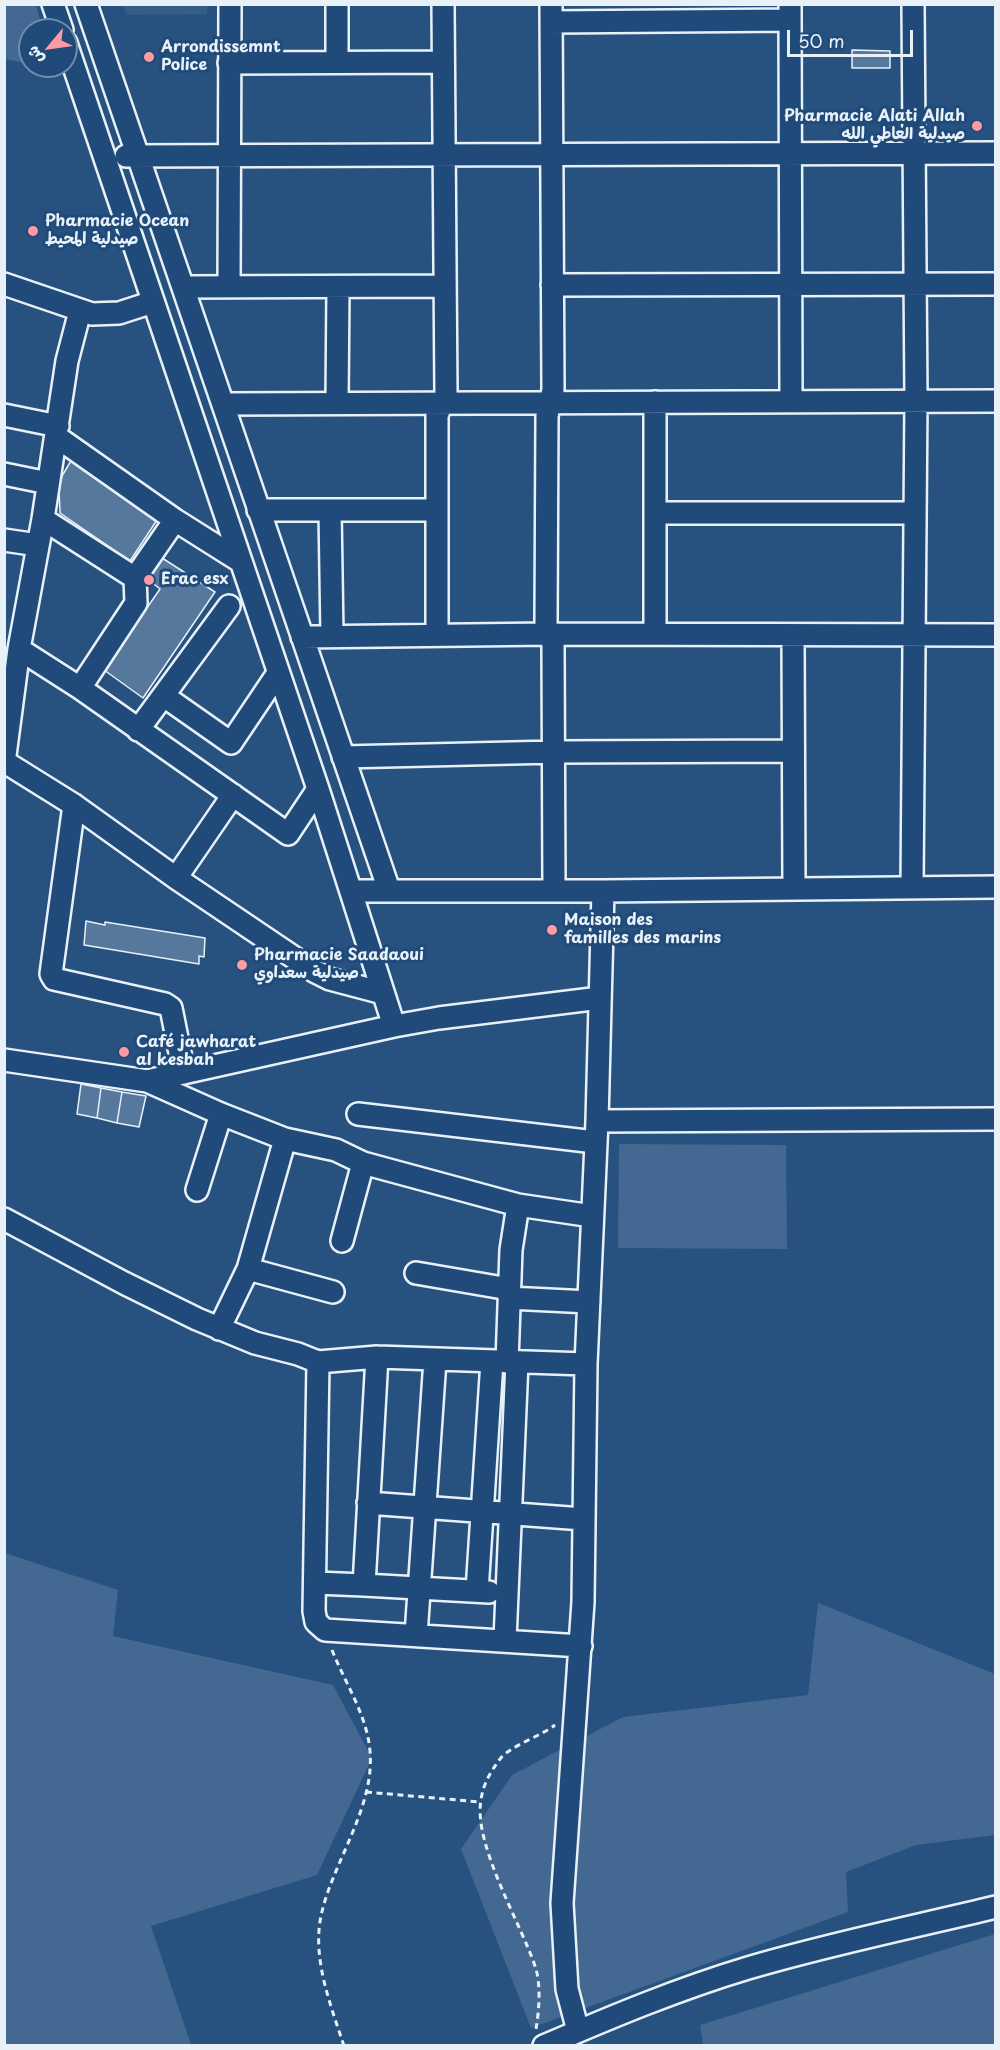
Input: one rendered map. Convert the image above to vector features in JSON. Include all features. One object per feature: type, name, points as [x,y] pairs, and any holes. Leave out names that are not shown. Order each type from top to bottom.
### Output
[{"type":"street","points":[[86,4],[389,890]]},
{"type":"street","points":[[229,286],[230,4]]},
{"type":"street","points":[[337,4],[337,62]]},
{"type":"street","points":[[437,635],[437,415],[446,395],[443,4]]},
{"type":"street","points":[[912,888],[916,400],[913,4]]},
{"type":"street","points":[[554,891],[553,644],[546,625],[547,416],[553,390],[551,13],[790,12],[791,401]]},
{"type":"street","points":[[230,63],[442,62]]},
{"type":"street","points":[[78,78],[318,789],[394,1026]]},
{"type":"street","points":[[104,156],[996,153]]},
{"type":"street","points":[[4,284],[81,311],[105,315],[153,302]]},
{"type":"street","points":[[552,285],[996,284]]},
{"type":"street","points":[[183,287],[444,286]]},
{"type":"street","points":[[337,403],[338,287]]},
{"type":"street","points":[[81,311],[67,361],[43,519],[17,544],[19,649],[5,762],[74,805],[176,878],[314,971],[330,979],[384,993]]},
{"type":"street","points":[[223,404],[996,401]]},
{"type":"street","points":[[655,402],[655,634]]},
{"type":"street","points":[[4,415],[57,432],[175,519],[240,561]]},
{"type":"street","points":[[4,474],[48,483]]},
{"type":"street","points":[[258,510],[436,510]]},
{"type":"street","points":[[330,510],[332,636]]},
{"type":"street","points":[[656,513],[914,513]]},
{"type":"street","points":[[43,519],[135,579]]},
{"type":"street","points":[[80,688],[136,603],[135,579],[175,519]]},
{"type":"street","points":[[138,730],[229,606]]},
{"type":"street","points":[[302,637],[549,634],[996,635]]},
{"type":"street","points":[[793,634],[794,888]]},
{"type":"street","points":[[19,649],[80,688],[288,834],[318,789]]},
{"type":"street","points":[[164,696],[231,743],[278,673]]},
{"type":"street","points":[[343,757],[554,752],[793,751]]},
{"type":"street","points":[[176,878],[233,795]]},
{"type":"street","points":[[74,805],[51,974],[54,979],[165,1004],[171,1008],[184,1073]]},
{"type":"street","points":[[351,891],[996,887]]},
{"type":"street","points":[[578,2031],[567,1989],[562,1903],[581,1646],[586,1364],[597,1121],[603,891]]},
{"type":"street","points":[[147,1081],[394,1026],[439,1018],[600,998]]},
{"type":"street","points":[[4,1060],[147,1081],[285,1139],[336,1150],[363,1162],[518,1205],[592,1216]]},
{"type":"street","points":[[197,1190],[221,1114]]},
{"type":"street","points":[[358,1114],[596,1142]]},
{"type":"street","points":[[597,1121],[996,1119]]},
{"type":"street","points":[[219,1329],[248,1269],[285,1139]]},
{"type":"street","points":[[342,1241],[363,1162]]},
{"type":"street","points":[[477,1591],[482,1511],[505,1362],[511,1250],[518,1205]]},
{"type":"street","points":[[4,1219],[124,1283],[219,1329],[255,1343],[298,1354],[318,1362],[377,1357],[586,1364]]},
{"type":"street","points":[[248,1269],[333,1293]]},
{"type":"street","points":[[416,1273],[509,1294],[589,1302]]},
{"type":"street","points":[[364,1585],[377,1357]]},
{"type":"street","points":[[416,1635],[435,1360]]},
{"type":"street","points":[[318,1362],[316,1622],[325,1630],[581,1646]]},
{"type":"street","points":[[505,1362],[511,1514],[505,1640]]},
{"type":"street","points":[[368,1503],[583,1519]]},
{"type":"street","points":[[316,1583],[508,1593]]},
{"type":"street","points":[[540,2041],[578,2031],[746,1969],[843,1943],[996,1907]]},
{"type":"path","points":[[325,1630],[366,1728],[370,1752],[366,1792],[320,1919],[321,1959],[327,1989],[344,2046]]},
{"type":"path","points":[[540,2041],[537,1971],[494,1869],[482,1830],[480,1802],[486,1781],[502,1756],[551,1727],[576,1707]]},
{"type":"path","points":[[366,1792],[480,1802]]},
{"type":"shaded area","points":[[4,5],[36,5],[40,18],[18,18],[18,62],[5,59]]},
{"type":"shaded area","points":[[123,5],[207,5],[207,14],[127,15]]},
{"type":"shaded area","points":[[619,1144],[786,1145],[787,1249],[618,1248]]},
{"type":"shaded area","points":[[5,1553],[118,1590],[113,1636],[333,1685],[372,1758],[317,1875],[151,1926],[191,2045],[5,2045]]},
{"type":"shaded area","points":[[818,1603],[995,1674],[995,1835],[916,1845],[846,1872],[848,1912],[531,2028],[461,1849],[512,1775],[623,1717],[808,1695]]},
{"type":"shaded area","points":[[995,1934],[995,2045],[703,2045],[700,2025]]},
{"type":"building","points":[[852,50],[890,51],[890,68],[852,68]]},
{"type":"building","points":[[72,459],[157,520],[130,561],[60,513],[59,488],[62,476]]},
{"type":"building","points":[[159,556],[215,592],[143,698],[104,670],[160,589],[145,577]]},
{"type":"building","points":[[86,921],[205,938],[204,957],[199,956],[199,964],[84,945]]},
{"type":"building","points":[[81,1084],[101,1088],[97,1118],[77,1114]]},
{"type":"building","points":[[101,1088],[122,1092],[117,1123],[97,1118]]},
{"type":"building","points":[[122,1092],[146,1096],[139,1127],[117,1123]]},
{"type":"place","name":"Arrondissemnt Police","points":[[149,57]]},
{"type":"place","name":"Pharmacie Alati Allah صيدلية العاطي الله","points":[[977,126]]},
{"type":"place","name":"Pharmacie Ocean صيدلية المحيط","points":[[33,231]]},
{"type":"place","name":"Erac esx","points":[[149,580]]},
{"type":"place","name":"Maison des familles des marins","points":[[552,930]]},
{"type":"place","name":"Pharmacie Saadaoui صيدلية سعداوي","points":[[242,965]]},
{"type":"place","name":"Café jawharat al kesbah","points":[[124,1052]]}]
